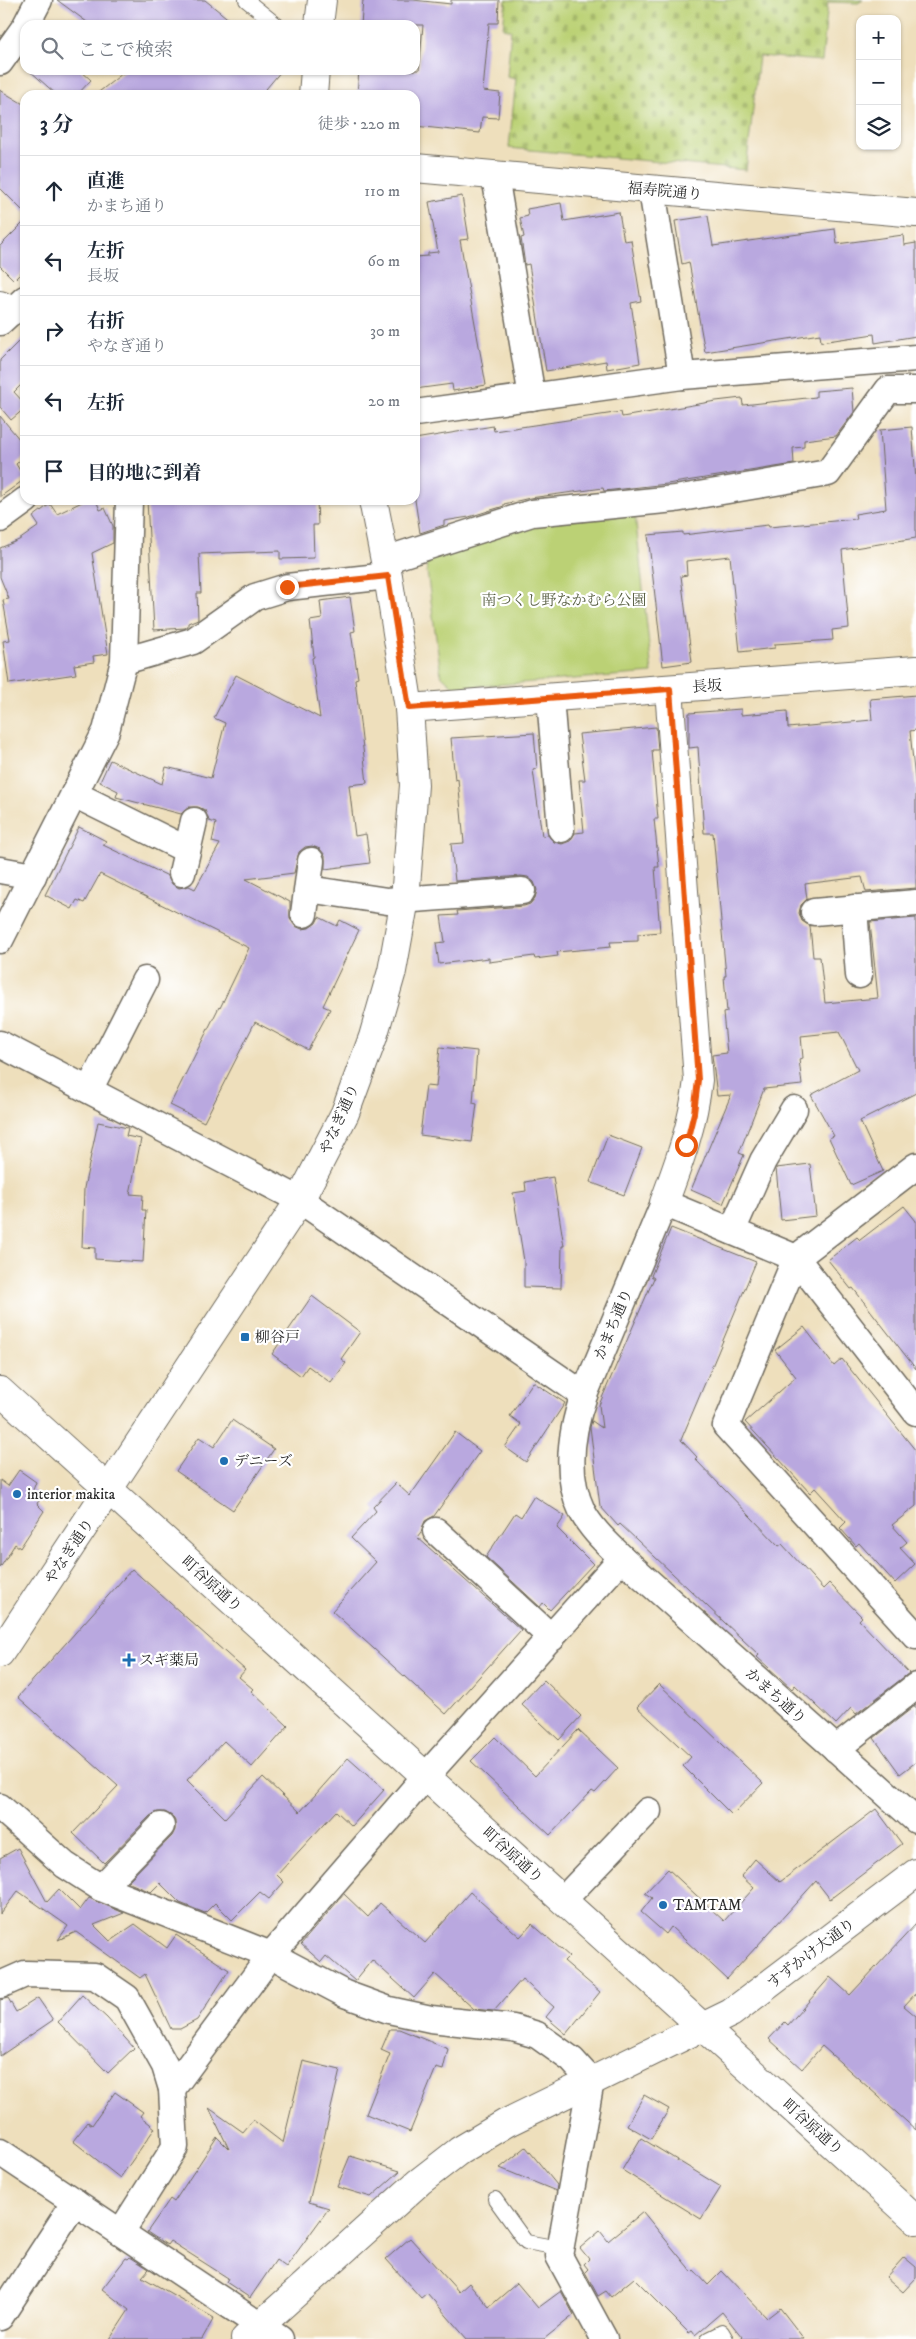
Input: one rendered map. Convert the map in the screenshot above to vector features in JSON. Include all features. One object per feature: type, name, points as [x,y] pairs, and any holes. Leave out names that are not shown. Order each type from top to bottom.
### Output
[{"type":"street","points":[[29,20],[39,0]]},
{"type":"street","points":[[320,20],[322,0]]},
{"type":"street","points":[[0,62],[20,34]]},
{"type":"street","points":[[313,90],[315,75]]},
{"type":"street","name":"福寿院通り","points":[[420,168],[916,213]]},
{"type":"street","points":[[495,176],[532,397]]},
{"type":"street","points":[[652,190],[682,376]]},
{"type":"street","points":[[420,411],[682,376],[916,358]]},
{"type":"street","points":[[124,661],[193,641],[256,597],[287,587],[387,568],[532,514],[676,499],[828,473],[888,390],[916,390]]},
{"type":"street","points":[[0,519],[20,504]]},
{"type":"street","points":[[0,940],[106,731],[124,661],[129,505]]},
{"type":"street","name":"やなぎ通り","points":[[0,1653],[300,1200],[345,1113],[373,1037],[392,971],[405,899],[414,785],[409,708],[387,568],[374,505]]},
{"type":"street","name":"長坂","points":[[409,708],[916,670]]},
{"type":"street","name":"かまち通り","points":[[670,689],[698,1080],[694,1113],[686,1145],[664,1203],[576,1418],[570,1447],[572,1478],[582,1511],[602,1538],[622,1558],[916,1820]]},
{"type":"street","points":[[550,698],[561,829]]},
{"type":"street","points":[[74,794],[184,862],[194,821]]},
{"type":"street","points":[[304,914],[311,861]]},
{"type":"street","points":[[0,870],[32,876]]},
{"type":"street","points":[[308,889],[387,900],[522,891]]},
{"type":"street","points":[[814,912],[916,902]]},
{"type":"street","points":[[854,908],[859,975]]},
{"type":"street","points":[[89,1090],[145,980]]},
{"type":"street","points":[[0,1044],[300,1200],[584,1395]]},
{"type":"street","points":[[732,1231],[763,1162],[794,1110]]},
{"type":"street","points":[[914,1172],[796,1258],[726,1426],[916,1636]]},
{"type":"street","points":[[664,1203],[796,1258],[916,1412]]},
{"type":"street","name":"町谷原通り","points":[[0,1391],[916,2220]]},
{"type":"street","points":[[436,1531],[552,1638]]},
{"type":"street","points":[[172,2089],[271,1955],[426,1777],[622,1558]]},
{"type":"street","points":[[836,1749],[916,1686]]},
{"type":"street","points":[[0,1807],[65,1865],[101,1888],[271,1955],[345,1994],[389,2010],[431,2019],[512,2028],[536,2035],[572,2060],[591,2080],[559,2256],[604,2339]]},
{"type":"street","points":[[563,1900],[648,1811]]},
{"type":"street","points":[[101,1888],[160,1826]]},
{"type":"street","name":"すずかけ大通り","points":[[262,2335],[419,2182],[453,2156],[506,2123],[731,2013],[916,1872]]},
{"type":"street","points":[[0,1985],[25,1974],[94,1976],[127,1998],[165,2066],[172,2089],[175,2147],[122,2232]]},
{"type":"street","points":[[0,2152],[122,2232],[262,2335]]},
{"type":"street","points":[[0,2317],[75,2202]]},
{"type":"lane","points":[[246,0],[271,20]]},
{"type":"lane","points":[[495,2199],[526,2242],[559,2248]]},
{"type":"lane","points":[[708,2339],[722,2332],[726,2339]]},
{"type":"green space","points":[[506,0],[863,0],[858,3],[828,2],[822,61],[759,56],[746,170],[509,148],[516,79],[507,77],[511,30],[503,28]]},
{"type":"green space","name":"南つくし野なかむら公園","points":[[635,514],[652,673],[455,688],[441,675],[426,564],[432,556],[539,523]]},
{"type":"building","points":[[57,0],[205,0],[230,20],[84,20]]},
{"type":"building","points":[[363,0],[413,0],[451,4],[451,0],[499,0],[498,23],[489,23],[483,91],[500,93],[498,118],[482,117],[480,133],[420,127],[420,90],[357,90],[359,75],[420,75],[423,25],[420,25],[420,20],[361,20]]},
{"type":"building","points":[[35,75],[86,75],[91,80],[82,90],[51,90]]},
{"type":"building","points":[[121,75],[278,75],[265,90],[101,90]]},
{"type":"building","points":[[0,90],[20,102],[20,208],[0,188]]},
{"type":"building","points":[[462,196],[469,239],[460,240],[486,385],[453,391],[452,384],[420,388],[420,257],[428,256],[428,253],[438,252],[429,202]]},
{"type":"building","points":[[561,203],[564,221],[619,212],[624,241],[631,240],[641,301],[631,303],[640,363],[607,369],[606,361],[546,371],[529,264],[525,265],[521,238],[524,237],[520,218],[528,216],[527,209]]},
{"type":"building","points":[[708,216],[713,246],[835,229],[837,244],[903,235],[904,245],[916,243],[916,336],[875,343],[874,334],[821,342],[820,334],[705,352],[689,262],[682,264],[675,221]]},
{"type":"building","points":[[20,226],[20,274],[14,280],[0,266],[0,246]]},
{"type":"building","points":[[20,340],[20,386],[14,392],[20,399],[20,412],[11,420],[0,407],[0,360]]},
{"type":"building","points":[[852,388],[854,412],[836,436],[804,440],[804,447],[793,448],[794,464],[667,484],[604,491],[603,488],[530,498],[504,504],[504,506],[469,517],[444,521],[444,525],[420,533],[416,505],[420,505],[420,438],[493,426],[494,431],[621,412],[622,417],[742,398],[743,405],[816,397],[816,391]]},
{"type":"building","points":[[0,416],[20,440],[20,460],[16,464],[20,471],[20,483],[0,497]]},
{"type":"building","points":[[912,427],[916,480],[916,538],[842,550],[849,628],[832,630],[833,640],[775,644],[775,648],[740,652],[730,556],[686,561],[687,575],[681,576],[692,662],[663,666],[648,535],[683,532],[683,535],[768,525],[769,527],[856,519],[855,514],[886,509],[880,430]]},
{"type":"building","points":[[49,505],[57,514],[76,505],[98,505],[100,510],[105,508],[113,526],[113,543],[92,553],[108,654],[93,656],[94,662],[74,665],[76,674],[9,684],[3,641],[10,640],[3,600],[9,599],[0,577],[0,548],[19,540],[39,526],[33,517]]},
{"type":"building","points":[[147,505],[317,505],[318,525],[313,525],[314,558],[280,559],[280,551],[199,554],[201,593],[197,593],[198,619],[188,623],[188,626],[185,628],[154,630]]},
{"type":"building","points":[[350,597],[355,631],[351,632],[358,678],[355,679],[367,783],[349,785],[355,836],[366,834],[370,863],[325,869],[325,855],[320,849],[312,846],[305,847],[299,852],[294,873],[246,879],[290,902],[290,919],[295,926],[302,929],[309,928],[316,923],[319,917],[337,926],[340,920],[359,930],[323,1006],[330,1009],[308,1050],[255,1022],[204,1122],[170,1105],[249,948],[100,874],[84,903],[77,900],[72,909],[45,895],[79,827],[106,841],[103,845],[168,876],[172,884],[179,888],[189,886],[195,889],[220,844],[212,842],[216,823],[209,821],[205,810],[198,807],[189,807],[181,814],[116,797],[118,791],[100,782],[110,760],[162,784],[166,767],[211,778],[225,723],[214,718],[236,675],[320,718],[312,658],[314,657],[310,621],[322,619],[320,601]]},
{"type":"building","points":[[916,695],[916,730],[910,731],[916,791],[916,888],[866,892],[862,877],[805,884],[807,899],[801,905],[799,913],[802,921],[810,926],[813,957],[820,957],[825,1003],[878,998],[870,922],[916,918],[916,1093],[860,1121],[883,1171],[851,1185],[829,1138],[834,1136],[811,1095],[858,1070],[839,1032],[801,1036],[803,1058],[799,1059],[802,1085],[764,1089],[739,1153],[744,1155],[723,1204],[691,1190],[731,1095],[717,1096],[712,1055],[727,1053],[723,1013],[727,1012],[724,976],[726,976],[713,833],[704,833],[698,747],[689,748],[689,713],[741,709],[741,715],[787,711],[788,728],[872,720],[870,699]]},
{"type":"building","points":[[656,727],[658,750],[652,750],[658,819],[654,819],[659,867],[655,867],[660,932],[638,934],[638,941],[610,942],[611,947],[557,952],[558,956],[535,959],[534,956],[489,962],[489,958],[439,964],[436,943],[445,942],[441,916],[458,915],[457,911],[524,906],[530,904],[535,898],[537,890],[534,882],[528,877],[521,876],[455,881],[451,844],[464,843],[458,779],[455,780],[451,738],[534,733],[537,769],[533,770],[542,836],[548,835],[554,842],[562,844],[570,841],[575,833],[584,832],[579,780],[585,780],[579,734]]},
{"type":"building","points":[[440,1047],[477,1051],[473,1103],[477,1104],[472,1142],[420,1135],[426,1086],[436,1087]]},
{"type":"building","points":[[98,1122],[128,1128],[126,1136],[141,1139],[130,1194],[143,1195],[142,1210],[146,1210],[143,1262],[95,1259],[95,1248],[82,1247],[84,1188]]},
{"type":"building","points":[[608,1135],[642,1148],[624,1195],[590,1182]]},
{"type":"building","points":[[810,1164],[816,1216],[781,1220],[776,1168]]},
{"type":"building","points":[[553,1177],[564,1246],[562,1246],[561,1288],[524,1287],[524,1261],[513,1193],[526,1191],[525,1182]]},
{"type":"building","points":[[904,1206],[916,1221],[916,1369],[853,1288],[851,1289],[828,1260],[857,1237],[860,1240]]},
{"type":"building","points":[[671,1228],[756,1262],[681,1440],[697,1457],[695,1459],[779,1546],[782,1544],[823,1589],[829,1583],[862,1617],[859,1620],[909,1673],[856,1714],[851,1708],[836,1724],[795,1685],[792,1689],[757,1657],[759,1655],[620,1524],[618,1526],[600,1506],[590,1427],[592,1421],[602,1428],[599,1405],[654,1278],[651,1276]]},
{"type":"building","points":[[312,1296],[360,1332],[341,1359],[346,1363],[331,1383],[308,1366],[301,1376],[272,1354]]},
{"type":"building","points":[[804,1327],[834,1366],[842,1359],[916,1451],[916,1506],[892,1525],[907,1542],[900,1548],[915,1564],[895,1583],[859,1543],[856,1546],[840,1528],[846,1522],[815,1488],[810,1493],[745,1422],[796,1377],[775,1350]]},
{"type":"building","points":[[533,1382],[565,1403],[526,1462],[505,1447],[521,1424],[510,1416]]},
{"type":"building","points":[[232,1420],[274,1449],[233,1510],[176,1471],[199,1437],[214,1447]]},
{"type":"building","points":[[455,1432],[480,1451],[434,1516],[425,1521],[417,1537],[521,1630],[446,1714],[332,1611],[376,1562],[351,1538],[376,1511],[373,1507],[396,1483],[410,1496]]},
{"type":"building","points":[[19,1470],[36,1482],[33,1490],[41,1496],[37,1504],[44,1511],[20,1548],[15,1544],[0,1568],[0,1480],[8,1486]]},
{"type":"building","points":[[534,1496],[565,1516],[557,1528],[593,1564],[550,1610],[543,1603],[540,1607],[486,1557],[515,1513],[521,1517]]},
{"type":"building","points":[[132,1569],[245,1670],[239,1677],[288,1726],[252,1767],[224,1741],[187,1780],[225,1818],[263,1777],[300,1812],[348,1758],[384,1790],[352,1826],[336,1811],[277,1875],[284,1882],[269,1899],[260,1892],[232,1920],[215,1903],[205,1913],[180,1903],[160,1883],[151,1892],[127,1882],[172,1836],[175,1830],[175,1821],[172,1816],[165,1812],[157,1812],[150,1816],[104,1863],[73,1833],[118,1786],[18,1697]]},
{"type":"building","points":[[544,1680],[581,1716],[559,1740],[521,1704]]},
{"type":"building","points":[[659,1684],[763,1783],[732,1815],[683,1766],[691,1757],[637,1707]]},
{"type":"building","points":[[916,1705],[916,1762],[900,1774],[874,1738]]},
{"type":"building","points":[[578,1730],[618,1768],[595,1793],[592,1791],[550,1835],[471,1761],[495,1737],[535,1776]]},
{"type":"building","points":[[876,1809],[902,1844],[830,1899],[816,1881],[727,1979],[671,1927],[666,1934],[641,1912],[652,1898],[645,1893],[668,1869],[724,1921],[754,1888],[741,1876],[755,1859],[780,1882]]},
{"type":"building","points":[[18,1848],[47,1902],[59,1889],[80,1910],[89,1898],[124,1913],[94,1925],[110,1941],[135,1924],[167,1948],[176,1935],[229,1970],[197,2020],[180,2029],[171,2029],[145,1974],[140,1978],[76,1932],[58,1940],[68,1926],[18,1891],[0,1914],[0,1858]]},
{"type":"building","points":[[470,1892],[520,1937],[532,1924],[569,1956],[564,1961],[600,1992],[566,2034],[546,2017],[554,2007],[522,1979],[494,2011],[474,2009],[435,1974],[414,1998],[372,1960],[355,1981],[326,1956],[321,1962],[301,1944],[344,1894],[368,1917],[380,1903],[425,1943]]},
{"type":"building","points":[[916,1924],[916,1993],[904,2006],[916,2016],[916,2130],[822,2046],[802,2069],[769,2039],[785,2022],[788,2025],[830,1977],[850,1995]]},
{"type":"building","points":[[82,1995],[107,2018],[134,2048],[108,2073],[58,2022]]},
{"type":"building","points":[[8,1998],[16,2012],[38,1998],[53,2020],[0,2056],[0,2000]]},
{"type":"building","points":[[390,2029],[399,2029],[448,2049],[443,2070],[436,2068],[410,2132],[366,2114],[390,2054],[381,2050]]},
{"type":"building","points":[[303,2061],[340,2070],[309,2202],[329,2208],[286,2267],[276,2260],[250,2298],[226,2282],[228,2278],[170,2241],[167,2245],[147,2232],[170,2199],[174,2202],[217,2137],[229,2149],[209,2108],[243,2132],[253,2120],[283,2143]]},
{"type":"building","points":[[115,2092],[143,2112],[140,2116],[155,2128],[120,2178],[73,2141],[88,2122],[92,2125]]},
{"type":"building","points":[[644,2095],[669,2109],[651,2139],[627,2125]]},
{"type":"building","points":[[641,2138],[721,2187],[701,2219],[622,2170]]},
{"type":"building","points":[[526,2147],[557,2185],[556,2191],[500,2168]]},
{"type":"building","points":[[350,2156],[400,2171],[371,2197],[337,2187]]},
{"type":"building","points":[[643,2212],[692,2272],[694,2270],[708,2285],[722,2271],[767,2318],[780,2308],[804,2339],[740,2339],[742,2337],[722,2312],[695,2335],[692,2331],[689,2333],[634,2278],[611,2297],[606,2291],[598,2296],[585,2272],[588,2269],[584,2264],[589,2259],[580,2248],[600,2231],[608,2241]]},
{"type":"building","points":[[410,2238],[459,2292],[469,2283],[489,2307],[517,2283],[538,2308],[561,2291],[574,2315],[544,2339],[467,2339],[427,2293],[421,2298],[386,2259]]},
{"type":"building","points":[[130,2257],[149,2269],[142,2277],[214,2318],[202,2339],[110,2339],[129,2310],[102,2289],[126,2258]]},
{"type":"building","points":[[904,2257],[916,2267],[916,2278],[903,2292],[886,2277]]},
{"type":"place","name":"柳谷戸","points":[[245,1337]]},
{"type":"place","name":"デニーズ","points":[[224,1461]]},
{"type":"place","name":"interior makita","points":[[17,1494]]},
{"type":"place","name":"スギ薬局","points":[[129,1660]]},
{"type":"place","name":"TAMTAM","points":[[663,1905]]},
{"type":"route","points":[[287,587],[388,576],[409,708],[670,689],[698,1080],[694,1113],[686,1145]]}]
